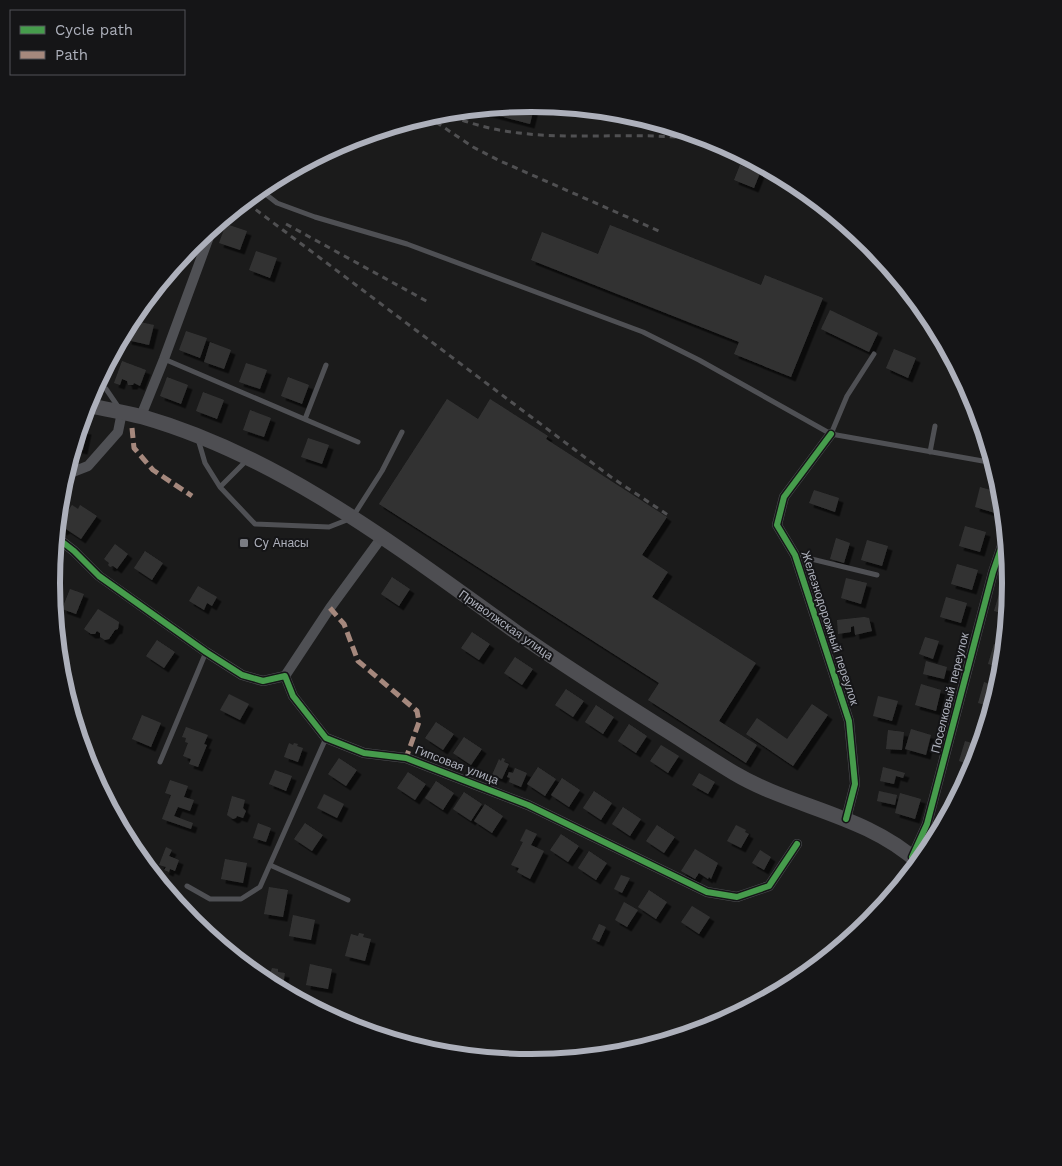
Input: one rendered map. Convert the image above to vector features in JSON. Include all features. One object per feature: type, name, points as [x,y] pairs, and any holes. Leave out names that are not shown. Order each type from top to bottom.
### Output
[{"type":"main road","name":"Приволжская улица","points":[[95,407],[141,416],[197,436],[249,459],[289,480],[382,537],[566,667],[736,774],[767,789],[846,819],[882,837],[913,858]]},
{"type":"street","points":[[141,416],[207,241]]},
{"type":"street","points":[[74,472],[88,466],[118,432],[122,412]]},
{"type":"street","name":"Железнодорожный переулок","points":[[831,434],[784,497],[777,525],[795,554],[849,721],[855,784],[846,819]]},
{"type":"street","points":[[62,542],[74,551],[98,576],[206,652],[242,675],[262,681],[285,676],[330,608],[382,537]]},
{"type":"street","name":"Поселковый переулок","points":[[919,850],[928,824],[993,572],[1001,549]]},
{"type":"street","points":[[285,676],[293,696],[326,738]]},
{"type":"street","name":"Гипсовая улица","points":[[326,738],[364,753],[406,758],[528,805],[707,892],[736,897],[769,886],[797,844]]},
{"type":"lane","points":[[265,194],[277,203],[315,217],[406,244],[642,332],[699,360],[831,434],[986,462]]},
{"type":"lane","points":[[831,434],[847,396],[874,354]]},
{"type":"lane","points":[[164,359],[358,442]]},
{"type":"lane","points":[[305,419],[326,365]]},
{"type":"lane","points":[[103,388],[114,398],[122,412]]},
{"type":"lane","points":[[930,452],[936,426]]},
{"type":"lane","points":[[197,436],[205,463],[220,487],[255,524],[329,526],[352,518],[382,471],[402,432]]},
{"type":"lane","points":[[220,487],[249,459]]},
{"type":"lane","points":[[795,554],[877,576]]},
{"type":"lane","points":[[160,762],[206,652]]},
{"type":"lane","points":[[187,886],[210,899],[241,899],[260,887],[326,738]]},
{"type":"lane","points":[[270,865],[348,900]]},
{"type":"building","points":[[533,112],[530,124],[491,114]]},
{"type":"building","points":[[740,165],[760,173],[754,188],[734,180]]},
{"type":"building","points":[[226,224],[247,231],[240,250],[219,243]]},
{"type":"building","points":[[610,225],[761,285],[765,275],[823,298],[791,377],[734,354],[739,342],[531,260],[542,232],[598,254]]},
{"type":"building","points":[[256,251],[277,258],[270,278],[249,270]]},
{"type":"building","points":[[830,310],[878,333],[869,352],[821,329]]},
{"type":"building","points":[[139,322],[154,325],[149,345],[127,340]]},
{"type":"building","points":[[186,331],[207,338],[200,358],[179,350]]},
{"type":"building","points":[[210,342],[231,350],[224,369],[204,362]]},
{"type":"building","points":[[894,349],[916,358],[908,378],[886,368]]},
{"type":"building","points":[[122,361],[146,370],[140,386],[134,383],[133,385],[128,385],[127,381],[122,379],[120,385],[114,383]]},
{"type":"building","points":[[246,363],[267,370],[260,389],[239,382]]},
{"type":"building","points":[[167,377],[188,385],[181,404],[160,396]]},
{"type":"building","points":[[288,377],[309,385],[302,404],[281,396]]},
{"type":"building","points":[[203,392],[224,400],[217,419],[196,411]]},
{"type":"building","points":[[447,399],[478,419],[490,399],[548,436],[546,439],[667,517],[642,555],[668,572],[652,597],[756,663],[719,721],[757,745],[746,763],[648,700],[659,683],[379,504]]},
{"type":"building","points":[[250,410],[271,418],[264,437],[243,430]]},
{"type":"building","points":[[87,430],[83,450],[80,449]]},
{"type":"building","points":[[308,438],[329,445],[322,464],[301,457]]},
{"type":"building","points":[[980,487],[993,491],[995,513],[975,507]]},
{"type":"building","points":[[814,490],[839,498],[835,512],[809,503]]},
{"type":"building","points":[[72,505],[78,509],[80,505],[97,516],[81,539],[66,529],[63,530],[65,515]]},
{"type":"building","points":[[965,526],[986,532],[980,552],[959,546]]},
{"type":"building","points":[[836,538],[850,543],[844,563],[830,559]]},
{"type":"building","points":[[867,540],[888,546],[882,566],[861,560]]},
{"type":"building","points":[[115,544],[128,554],[117,569],[113,566],[110,567],[109,563],[104,559]]},
{"type":"building","points":[[145,551],[163,563],[152,580],[134,568]]},
{"type":"building","points":[[957,564],[978,570],[972,590],[951,584]]},
{"type":"building","points":[[392,577],[410,589],[399,606],[381,594]]},
{"type":"building","points":[[846,578],[867,583],[861,604],[841,598]]},
{"type":"building","points":[[198,586],[217,597],[212,606],[207,603],[204,610],[189,601]]},
{"type":"building","points":[[70,589],[84,594],[76,614],[62,609]]},
{"type":"building","points":[[1000,591],[1002,592],[1001,613],[994,611]]},
{"type":"building","points":[[946,597],[967,603],[961,623],[940,617]]},
{"type":"building","points":[[98,609],[119,622],[118,629],[115,630],[109,639],[105,640],[100,637],[100,633],[97,631],[95,634],[91,634],[84,629]]},
{"type":"building","points":[[869,618],[872,631],[855,635],[854,626],[851,627],[851,632],[838,634],[837,620]]},
{"type":"building","points":[[472,632],[490,644],[479,660],[461,648]]},
{"type":"building","points":[[925,637],[939,641],[933,659],[919,654]]},
{"type":"building","points":[[157,640],[175,652],[164,668],[146,656]]},
{"type":"building","points":[[994,644],[998,645],[994,666],[988,664]]},
{"type":"building","points":[[515,657],[533,669],[522,685],[504,673]]},
{"type":"building","points":[[926,661],[947,667],[944,679],[923,674]]},
{"type":"building","points":[[984,682],[991,684],[986,705],[978,703]]},
{"type":"building","points":[[921,684],[941,690],[936,711],[915,705]]},
{"type":"building","points":[[566,689],[584,701],[573,717],[555,705]]},
{"type":"building","points":[[229,694],[249,704],[240,720],[220,710]]},
{"type":"building","points":[[878,696],[898,701],[892,721],[873,716]]},
{"type":"building","points":[[812,704],[828,715],[793,766],[746,734],[757,718],[787,739]]},
{"type":"building","points":[[596,705],[614,717],[603,734],[585,722]]},
{"type":"building","points":[[142,715],[161,723],[151,747],[132,739]]},
{"type":"building","points":[[436,722],[454,734],[443,750],[425,738]]},
{"type":"building","points":[[629,724],[647,736],[636,753],[618,741]]},
{"type":"building","points":[[186,727],[208,735],[204,744],[207,745],[198,767],[189,764],[191,759],[183,756],[188,743],[185,742],[186,738],[182,737]]},
{"type":"building","points":[[911,729],[931,735],[926,755],[905,749]]},
{"type":"building","points":[[888,730],[904,732],[902,750],[886,749]]},
{"type":"building","points":[[464,737],[482,749],[471,765],[453,753]]},
{"type":"building","points":[[965,741],[973,744],[966,763],[959,761]]},
{"type":"building","points":[[289,743],[293,745],[294,743],[298,744],[297,746],[303,748],[298,762],[284,757]]},
{"type":"building","points":[[661,745],[679,756],[668,773],[650,761]]},
{"type":"building","points":[[339,758],[357,770],[346,786],[328,774]]},
{"type":"building","points":[[502,758],[505,759],[504,762],[509,764],[502,779],[492,775],[499,759],[501,761]]},
{"type":"building","points":[[538,767],[556,779],[545,796],[527,784]]},
{"type":"building","points":[[883,767],[905,773],[903,778],[896,776],[894,784],[880,781]]},
{"type":"building","points":[[515,768],[527,773],[521,787],[509,782],[510,778],[507,777],[509,772],[513,773]]},
{"type":"building","points":[[275,770],[292,776],[286,791],[269,784]]},
{"type":"building","points":[[408,772],[426,784],[415,800],[397,788]]},
{"type":"building","points":[[699,773],[715,782],[708,794],[692,785]]},
{"type":"building","points":[[562,778],[580,790],[569,807],[551,795]]},
{"type":"building","points":[[170,780],[188,786],[184,797],[194,800],[190,811],[178,807],[174,816],[193,823],[191,829],[162,819],[171,795],[165,793]]},
{"type":"building","points":[[436,781],[454,793],[443,810],[425,798]]},
{"type":"building","points":[[594,791],[612,803],[601,820],[583,808]]},
{"type":"building","points":[[879,791],[897,795],[895,805],[877,801]]},
{"type":"building","points":[[464,792],[482,804],[471,821],[453,809]]},
{"type":"building","points":[[900,793],[921,799],[915,819],[895,813]]},
{"type":"building","points":[[324,794],[344,804],[337,818],[317,808]]},
{"type":"building","points":[[232,796],[245,800],[243,808],[246,811],[243,818],[237,816],[233,819],[227,815]]},
{"type":"building","points":[[485,804],[503,816],[492,833],[474,821]]},
{"type":"building","points":[[623,807],[641,819],[630,836],[612,824]]},
{"type":"building","points":[[258,823],[271,828],[266,842],[253,838]]},
{"type":"building","points":[[305,823],[323,835],[312,851],[294,839]]},
{"type":"building","points":[[657,825],[675,837],[664,853],[646,841]]},
{"type":"building","points":[[736,825],[746,830],[745,832],[749,834],[741,848],[727,841]]},
{"type":"building","points":[[526,829],[537,834],[531,845],[544,851],[530,879],[517,872],[519,868],[511,865],[523,842],[520,841]]},
{"type":"building","points":[[561,834],[579,846],[568,862],[550,850]]},
{"type":"building","points":[[166,847],[172,850],[169,856],[179,860],[175,871],[170,869],[169,872],[164,870],[166,867],[159,865]]},
{"type":"building","points":[[695,849],[718,863],[711,879],[699,873],[695,879],[681,871]]},
{"type":"building","points":[[760,850],[771,857],[764,870],[752,863]]},
{"type":"building","points":[[589,851],[607,863],[596,880],[578,868]]},
{"type":"building","points":[[225,859],[247,863],[243,883],[221,879]]},
{"type":"building","points":[[621,875],[630,878],[622,893],[614,889]]},
{"type":"building","points":[[269,887],[288,890],[283,917],[264,914]]},
{"type":"building","points":[[649,890],[667,902],[656,919],[638,907]]},
{"type":"building","points":[[624,902],[638,910],[627,927],[615,920]]},
{"type":"building","points":[[692,906],[710,917],[699,934],[681,922]]},
{"type":"building","points":[[293,915],[315,920],[311,940],[289,936]]},
{"type":"building","points":[[599,924],[606,927],[599,942],[592,939]]},
{"type":"building","points":[[359,933],[364,934],[363,937],[371,939],[365,961],[345,956],[351,934],[358,936]]},
{"type":"building","points":[[310,964],[332,969],[328,989],[306,985]]},
{"type":"building","points":[[272,968],[278,969],[278,972],[285,973],[283,984],[264,971],[271,971]]},
{"type":"railway","points":[[456,118],[479,126],[519,133],[685,138]]},
{"type":"railway","points":[[436,122],[473,147],[498,160],[659,231]]},
{"type":"railway","points":[[250,205],[611,477],[668,515]]},
{"type":"railway","points":[[286,224],[430,303]]},
{"type":"marked path","points":[[132,428],[134,448],[153,470],[192,496]]},
{"type":"marked path","points":[[330,608],[344,624],[358,661],[417,711],[419,722],[406,758]]},
{"type":"cycle path","points":[[831,434],[784,497],[777,525],[795,555],[849,721],[855,784],[846,819]]},
{"type":"cycle path","points":[[62,542],[99,576],[206,652],[242,675],[263,681],[285,676],[293,696],[326,738],[364,753],[406,758],[528,805],[707,892],[737,897],[769,886],[797,844]]},
{"type":"cycle path","points":[[912,857],[927,824],[993,572],[1001,549]]},
{"type":"place","name":"Су Анасы","points":[[244,543]]}]
